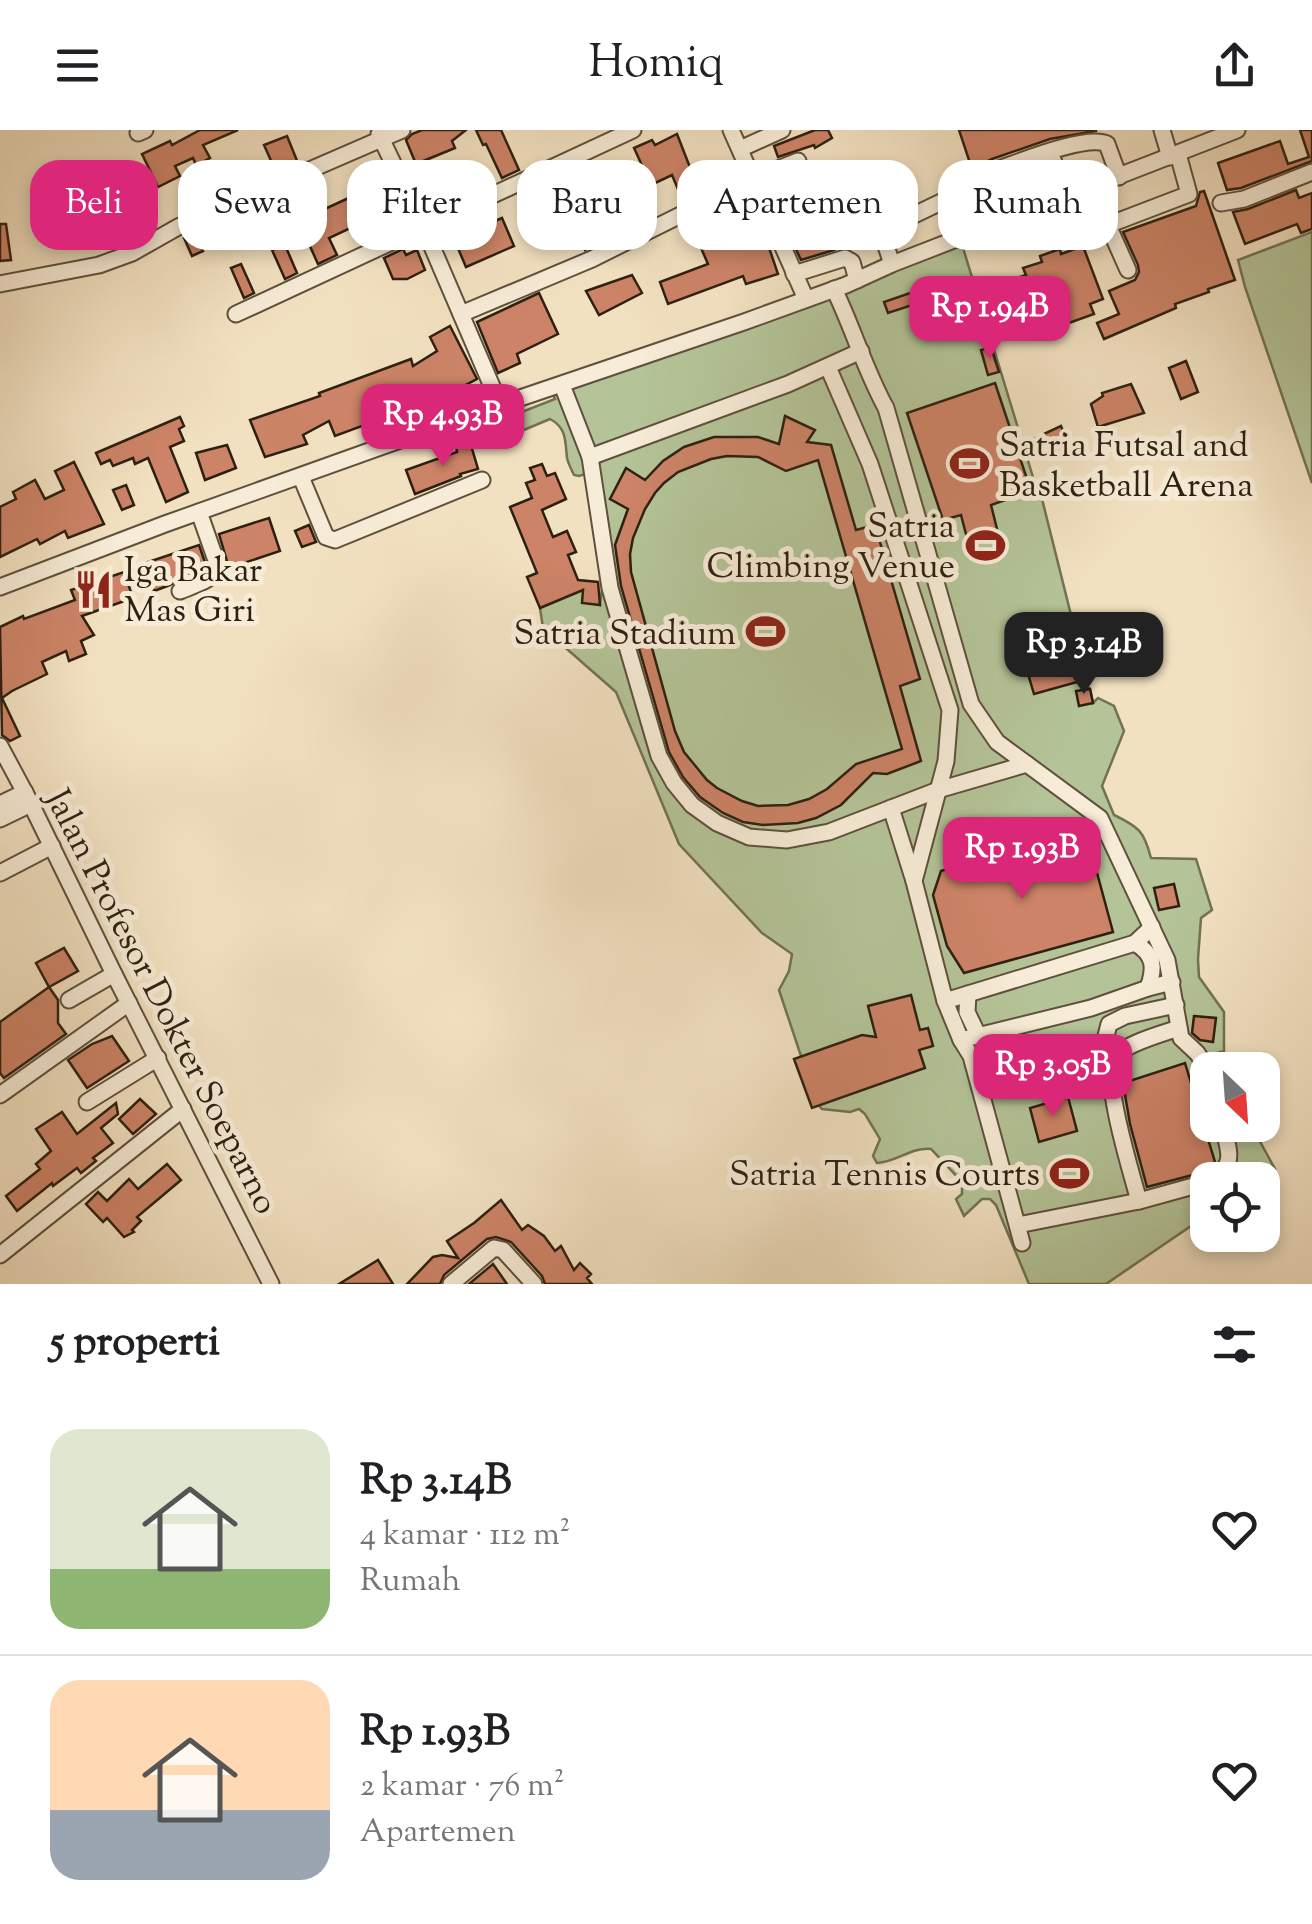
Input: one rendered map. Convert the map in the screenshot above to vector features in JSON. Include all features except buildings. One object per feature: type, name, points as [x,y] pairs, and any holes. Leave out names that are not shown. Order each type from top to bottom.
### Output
[{"type":"street","points":[[0,284],[99,265],[132,253],[178,227],[379,134],[402,130]]},
{"type":"street","points":[[497,194],[633,130]]},
{"type":"street","points":[[730,130],[744,160]]},
{"type":"street","points":[[740,148],[782,130]]},
{"type":"street","points":[[1118,221],[1189,194],[1162,130]]},
{"type":"street","points":[[1027,160],[1078,144],[1104,142],[1119,177],[1236,130]]},
{"type":"street","points":[[379,134],[391,160]]},
{"type":"street","points":[[1050,152],[1053,160]]},
{"type":"street","points":[[1221,203],[1244,199],[1312,172]]},
{"type":"street","points":[[892,264],[881,231],[938,203]]},
{"type":"street","points":[[461,314],[677,217]]},
{"type":"street","points":[[0,586],[834,289],[938,246]]},
{"type":"street","points":[[1118,248],[1128,270]]},
{"type":"street","points":[[236,314],[376,250]]},
{"type":"street","points":[[433,250],[500,405]]},
{"type":"street","points":[[783,250],[806,299]]},
{"type":"street","points":[[794,274],[845,258],[852,262],[857,280]]},
{"type":"street","points":[[834,289],[886,408],[971,704],[997,742],[1100,818],[1167,960],[1179,1028],[1184,1042],[1196,1052]]},
{"type":"street","points":[[590,458],[861,351]]},
{"type":"street","points":[[828,367],[870,464],[950,710],[946,761],[914,881]]},
{"type":"street","points":[[562,385],[590,458],[610,588],[659,756],[692,806],[749,837],[787,840],[829,832],[938,790],[1027,764]]},
{"type":"street","points":[[301,477],[326,537],[336,540],[482,480]]},
{"type":"street","points":[[180,591],[212,576],[218,566],[199,512]]},
{"type":"street","points":[[950,710],[971,704]]},
{"type":"street","name":"Jalan Profesor Dokter Soeparno","points":[[0,746],[272,1284]]},
{"type":"street","points":[[0,804],[28,798]]},
{"type":"street","points":[[0,819],[28,798]]},
{"type":"street","points":[[892,808],[945,1001],[971,1056],[1022,1243]]},
{"type":"street","points":[[0,873],[52,846]]},
{"type":"street","points":[[945,1001],[1136,943],[1152,927]]},
{"type":"street","points":[[1136,943],[1153,960],[1148,988]]},
{"type":"street","points":[[68,1000],[114,974]]},
{"type":"street","points":[[961,1040],[1091,1008],[1172,982]]},
{"type":"street","points":[[968,994],[967,1012],[978,1035]]},
{"type":"street","points":[[0,1095],[130,1003]]},
{"type":"street","points":[[1116,1055],[1106,1036],[1110,1024],[1125,1016],[1176,1006]]},
{"type":"street","points":[[1139,1201],[1110,1084],[1113,1060],[1152,1037],[1179,1028]]},
{"type":"street","points":[[86,1102],[158,1058]]},
{"type":"street","points":[[2,1250],[183,1109]]},
{"type":"street","points":[[1018,1225],[1139,1201],[1190,1186]]},
{"type":"street","points":[[451,1284],[494,1248],[503,1250],[534,1284]]},
{"type":"green space","points":[[1312,232],[1312,483],[1238,260]]},
{"type":"green space","points":[[938,246],[938,250],[964,250],[1042,499],[1075,631],[1068,633],[1081,680],[1090,689],[1093,703],[1098,698],[1114,706],[1124,731],[1102,786],[1114,815],[1139,831],[1151,858],[1196,859],[1212,910],[1201,918],[1199,977],[1224,1012],[1224,1051],[1190,1052],[1190,1142],[1260,1142],[1271,1162],[1190,1162],[1190,1227],[1106,1284],[1029,1284],[996,1205],[990,1199],[982,1199],[964,1216],[956,1199],[962,1194],[962,1182],[931,1149],[877,1163],[873,1156],[880,1139],[865,1114],[859,1109],[822,1109],[814,1100],[813,1084],[779,990],[792,954],[762,933],[679,844],[616,692],[543,628],[540,608],[584,581],[600,604],[603,582],[585,474],[574,475],[562,431],[550,419],[495,442],[487,441],[483,433],[486,426],[555,399],[551,390]]},
{"type":"place","name":"Satria Futsal and Basketball Arena","points":[[969,464]]},
{"type":"place","name":"Satria Climbing Venue","points":[[985,545]]},
{"type":"place","name":"Iga Bakar Mas Giri","points":[[94,589]]},
{"type":"place","name":"Satria Stadium","points":[[766,632]]},
{"type":"place","name":"Satria Tennis Courts","points":[[1070,1173]]}]
